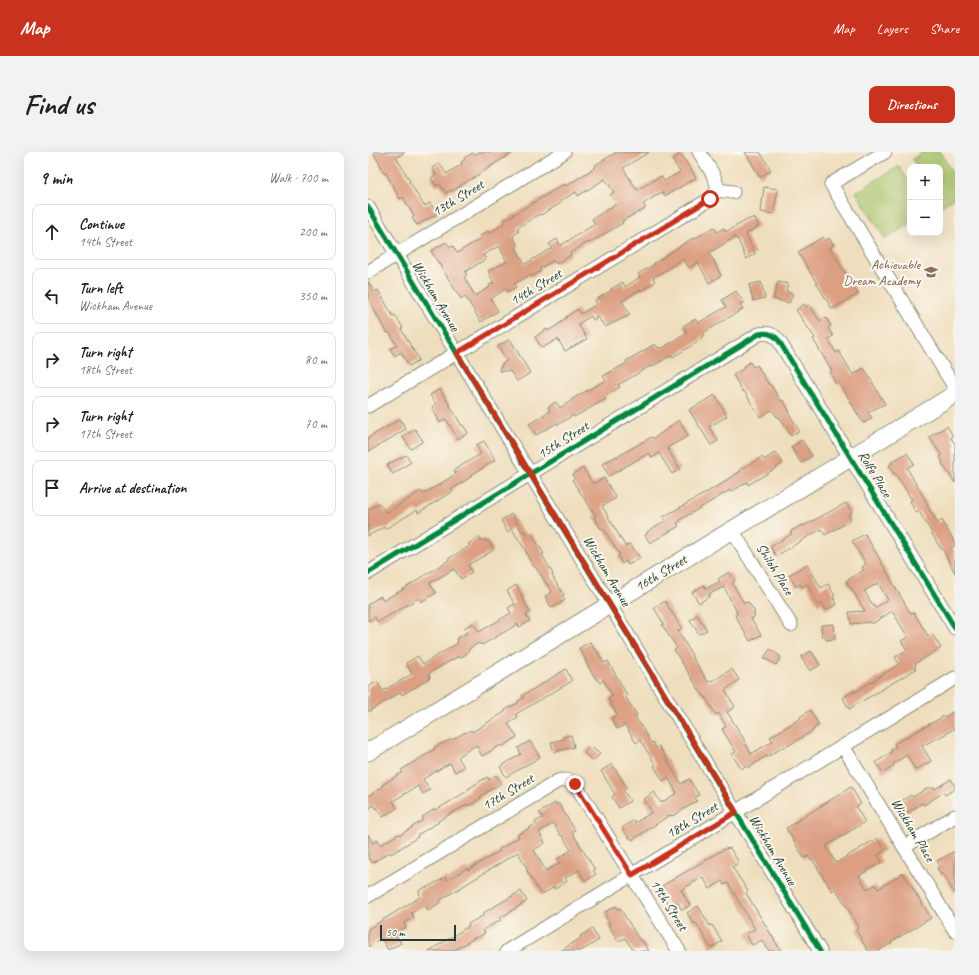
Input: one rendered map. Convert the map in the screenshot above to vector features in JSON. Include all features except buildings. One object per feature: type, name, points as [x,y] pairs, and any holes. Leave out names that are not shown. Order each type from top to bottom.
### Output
[{"type":"main road","name":"16th Street","points":[[368,752],[955,394]]},
{"type":"street","name":"13th Street","points":[[368,272],[564,152]]},
{"type":"street","points":[[699,152],[716,181],[717,190],[733,192]]},
{"type":"street","points":[[885,152],[831,184],[955,388]]},
{"type":"street","name":"14th Street","points":[[368,406],[710,199],[714,196],[717,190]]},
{"type":"street","name":"Wickham Avenue","points":[[368,207],[820,951]]},
{"type":"street","name":"15th Street","points":[[368,573],[759,334],[765,332],[772,334]]},
{"type":"street","name":"Rolfe Place","points":[[772,334],[776,336],[955,628]]},
{"type":"street","name":"Shiloh Place","points":[[732,530],[791,625]]},
{"type":"street","name":"18th Street","points":[[507,951],[955,678]]},
{"type":"street","name":"Wickham Place","points":[[843,746],[955,931]]},
{"type":"street","name":"17th Street","points":[[368,896],[558,781],[564,780],[575,784],[632,875]]},
{"type":"street","points":[[904,847],[955,816]]},
{"type":"street","name":"19th Street","points":[[632,875],[679,951]]},
{"type":"green space","points":[[923,152],[940,152],[955,177],[955,197],[943,205],[943,164],[915,164],[912,159]]},
{"type":"green space","points":[[899,166],[907,179],[907,226],[885,239],[856,192]]},
{"type":"cycle path","points":[[368,207],[820,951]]},
{"type":"cycle path","points":[[368,573],[759,334],[768,333],[773,335],[779,341],[955,628]]},
{"type":"place","name":"Achievable Dream Academy","points":[[931,272]]},
{"type":"route","points":[[575,784],[632,875],[736,812],[457,353],[710,199]]}]
